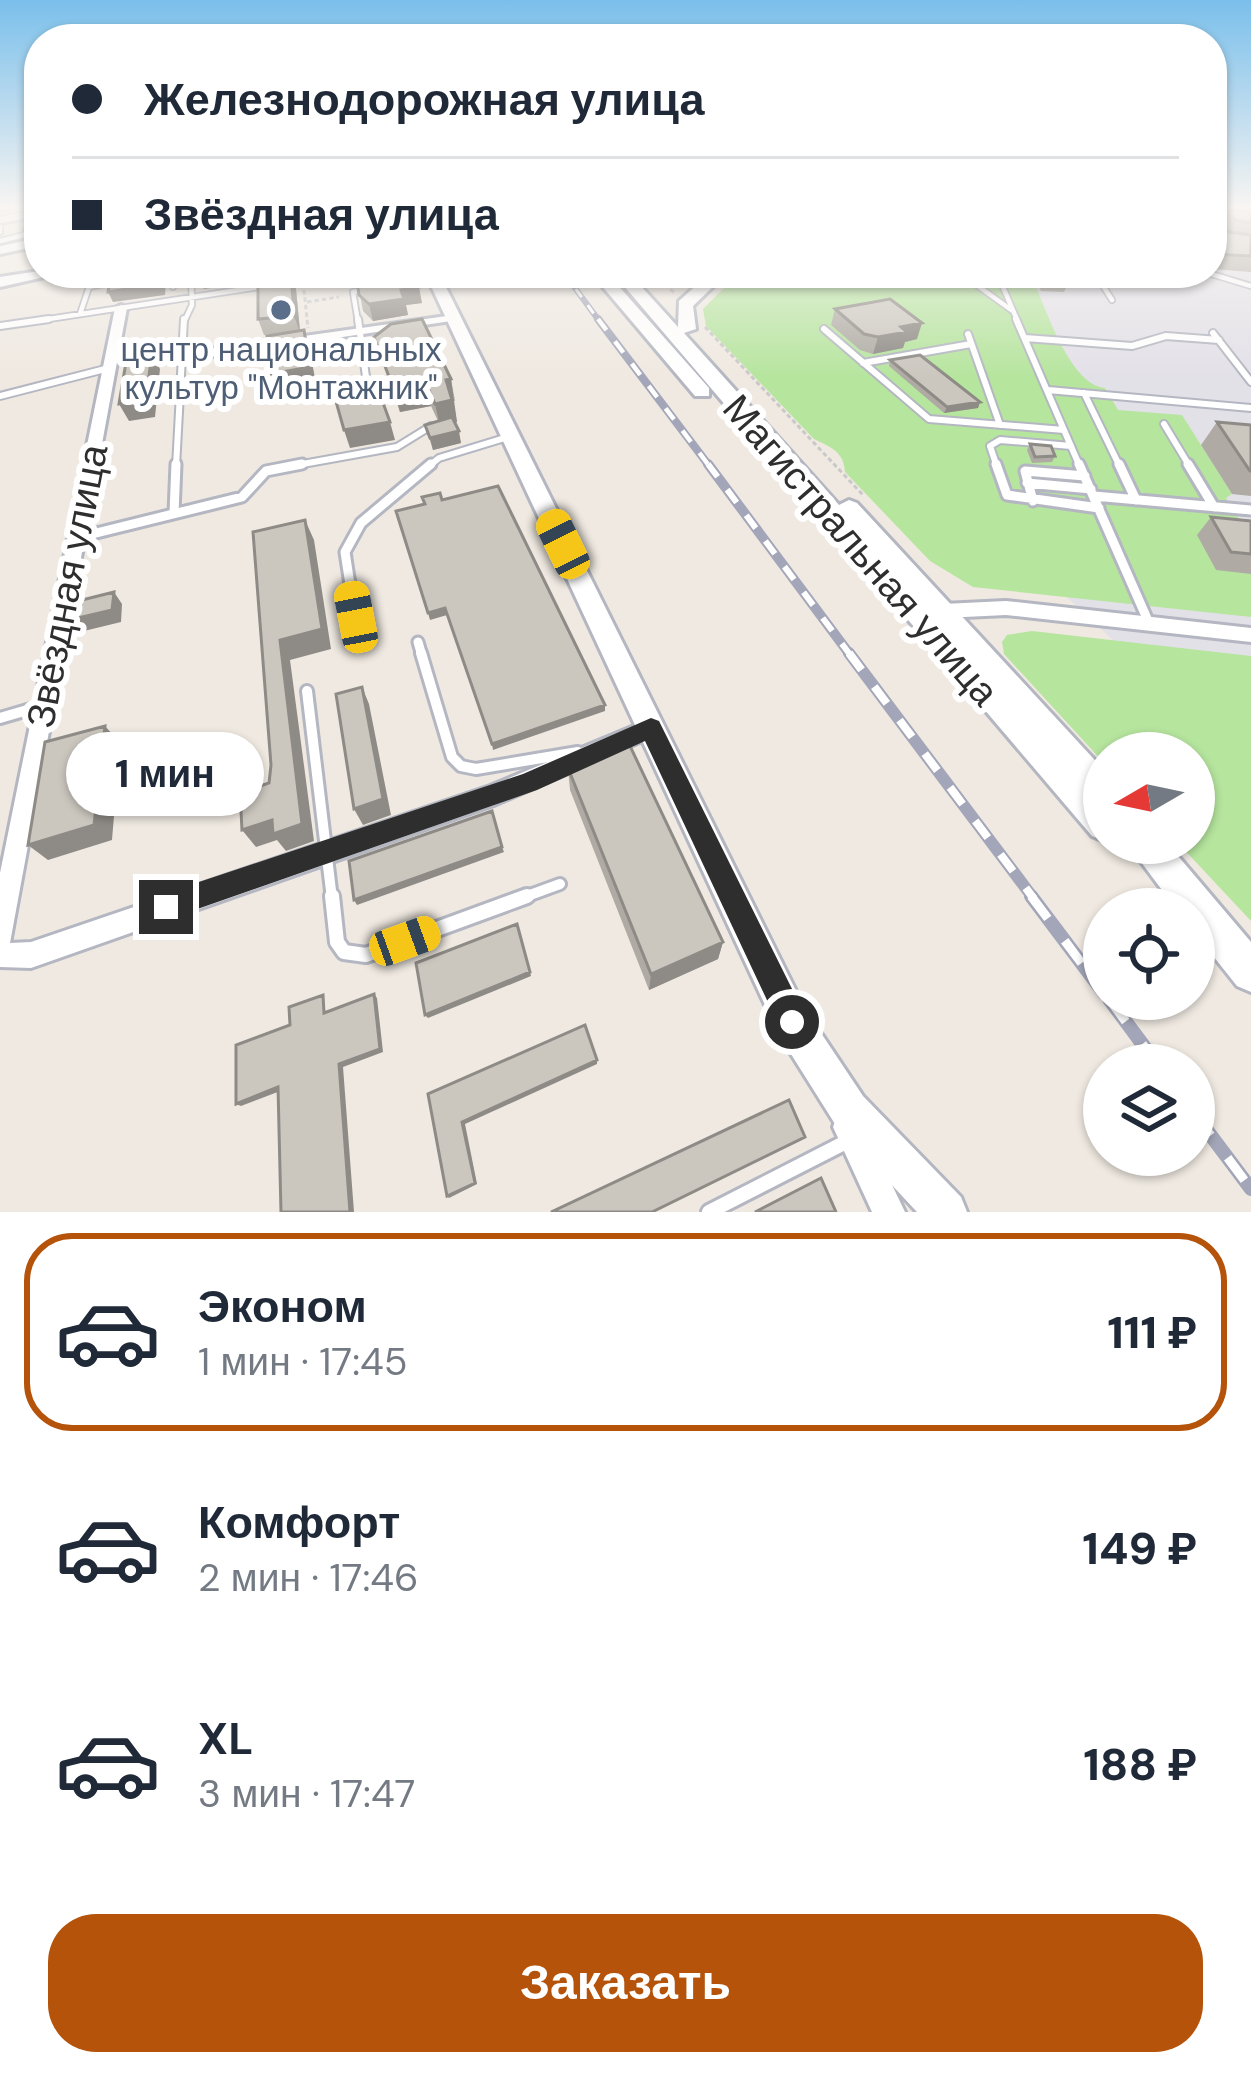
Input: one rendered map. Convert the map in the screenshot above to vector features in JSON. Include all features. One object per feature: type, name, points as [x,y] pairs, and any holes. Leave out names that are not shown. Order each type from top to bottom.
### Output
[{"type":"main road","points":[[611,288],[643,328],[858,546]]},
{"type":"main road","name":"Магистральная улица","points":[[634,288],[1083,801]]},
{"type":"main road","name":"Магистральная улица","points":[[650,288],[1083,769]]},
{"type":"main road","points":[[687,329],[685,304],[703,288]]},
{"type":"main road","points":[[1141,864],[1164,888]]},
{"type":"main road","points":[[1162,864],[1251,976]]},
{"type":"main road","points":[[1215,941],[1251,976]]},
{"type":"street","points":[[438,288],[774,985],[889,1212]]},
{"type":"street","name":"Звёздная улица","points":[[1,924],[110,368],[113,302]]},
{"type":"street","points":[[110,368],[454,318]]},
{"type":"street","points":[[944,611],[1006,608],[1251,635]]},
{"type":"street","points":[[0,951],[4,956],[32,956],[529,782],[651,728]]},
{"type":"street","points":[[817,1064],[885,1151],[946,1212]]},
{"type":"lane","points":[[80,314],[87,290],[92,288]]},
{"type":"lane","points":[[110,288],[113,302]]},
{"type":"lane","points":[[174,513],[184,316],[192,288]]},
{"type":"lane","points":[[0,326],[80,314],[113,302],[251,288]]},
{"type":"lane","points":[[352,288],[363,331],[357,347],[368,384]]},
{"type":"lane","points":[[981,288],[1014,312]]},
{"type":"lane","points":[[1004,288],[1149,623]]},
{"type":"lane","points":[[1104,288],[1112,300]]},
{"type":"lane","points":[[353,293],[371,289]]},
{"type":"lane","points":[[824,329],[929,419],[1064,430]]},
{"type":"lane","points":[[1025,338],[1132,346],[1166,336],[1216,337],[1251,382]]},
{"type":"lane","points":[[863,363],[969,339],[1000,425]]},
{"type":"lane","points":[[0,396],[110,368]]},
{"type":"lane","points":[[1048,390],[1251,408]]},
{"type":"lane","points":[[1084,393],[1136,500]]},
{"type":"lane","points":[[1164,424],[1214,507]]},
{"type":"lane","points":[[76,538],[242,497],[266,470],[397,447],[431,426]]},
{"type":"lane","points":[[356,617],[345,553],[361,523],[439,458],[511,436]]},
{"type":"lane","points":[[1071,446],[991,443],[1003,491],[1033,501],[1099,508]]},
{"type":"lane","points":[[1033,501],[1024,473],[1085,476]]},
{"type":"lane","points":[[1027,483],[1136,500],[1251,510]]},
{"type":"lane","points":[[418,642],[452,757],[461,766],[476,769],[595,749]]},
{"type":"lane","points":[[307,691],[337,942],[354,956],[560,884]]},
{"type":"lane","points":[[0,718],[44,705]]},
{"type":"lane","points":[[709,1212],[854,1138]]},
{"type":"path","points":[[304,288],[308,336]]},
{"type":"path","points":[[670,288],[874,506]]},
{"type":"path","points":[[305,302],[353,293]]},
{"type":"shaded area","points":[[1227,264],[1251,264],[1251,769],[786,335],[788,288],[1227,288]]},
{"type":"green space","points":[[724,288],[1036,288],[1069,359],[1092,384],[1105,388],[1118,410],[1182,415],[1232,494],[1226,498],[1251,538],[1251,617],[973,587],[930,561],[845,472],[839,455],[814,439],[706,326],[703,309]]},
{"type":"green space","points":[[1032,631],[1251,656],[1251,921],[1198,864],[1215,864],[1215,732],[1083,732],[1083,740],[1004,654],[1002,642],[1007,635]]},
{"type":"building","points":[[258,288],[292,288],[294,316],[258,319]]},
{"type":"building","points":[[358,288],[413,288],[401,290],[404,299],[369,304]]},
{"type":"building","points":[[890,299],[922,323],[901,327],[907,332],[878,337],[864,334],[835,309]]},
{"type":"building","points":[[422,319],[451,379],[446,380],[452,400],[435,404],[426,383],[394,390],[374,337],[391,324]]},
{"type":"building","points":[[304,330],[310,367],[271,374],[267,336]]},
{"type":"building","points":[[152,352],[146,399],[119,404],[127,356]]},
{"type":"building","points":[[920,355],[980,402],[947,407],[890,360]]},
{"type":"building","points":[[378,389],[390,422],[344,430],[335,398]]},
{"type":"building","points":[[452,417],[459,431],[430,438],[425,425]]},
{"type":"building","points":[[1217,422],[1251,425],[1251,471],[1250,471]]},
{"type":"building","points":[[1030,444],[1051,446],[1055,456],[1035,457]]},
{"type":"building","points":[[498,486],[605,705],[492,744],[445,608],[428,613],[396,511],[425,504],[422,497],[440,493],[442,500]]},
{"type":"building","points":[[1211,517],[1251,521],[1251,554],[1231,552]]},
{"type":"building","points":[[305,520],[322,629],[280,640],[302,824],[273,834],[272,820],[242,830],[240,793],[269,783],[271,765],[253,532]]},
{"type":"building","points":[[114,592],[112,610],[74,619],[78,601]]},
{"type":"building","points":[[362,687],[383,799],[354,809],[336,694]]},
{"type":"building","points":[[105,726],[94,825],[28,845],[45,742]]},
{"type":"building","points":[[630,746],[723,942],[651,974],[568,768]]},
{"type":"building","points":[[492,811],[502,847],[354,900],[349,861]]},
{"type":"building","points":[[517,924],[530,972],[425,1015],[416,963]]},
{"type":"building","points":[[374,994],[380,1049],[339,1064],[350,1212],[281,1212],[278,1087],[236,1104],[236,1045],[290,1025],[289,1007],[323,995],[324,1013]]},
{"type":"building","points":[[585,1025],[597,1060],[462,1122],[475,1183],[447,1196],[428,1094]]},
{"type":"building","points":[[789,1100],[805,1137],[652,1212],[551,1212]]},
{"type":"building","points":[[821,1178],[836,1212],[755,1212]]},
{"type":"railway","points":[[575,288],[600,322]]},
{"type":"railway","points":[[598,319],[710,467]]},
{"type":"railway","points":[[708,464],[851,656]]},
{"type":"railway","points":[[849,653],[1034,899]]},
{"type":"railway","points":[[1031,896],[1083,965]]},
{"type":"railway","points":[[1125,1020],[1142,1044]]},
{"type":"railway","points":[[1215,1141],[1251,1189]]},
{"type":"place","name":"центр национальных культур \"Монтажник\"","points":[[281,310]]},
{"type":"route","points":[[166,907],[494,795],[651,728],[792,1022]]}]
